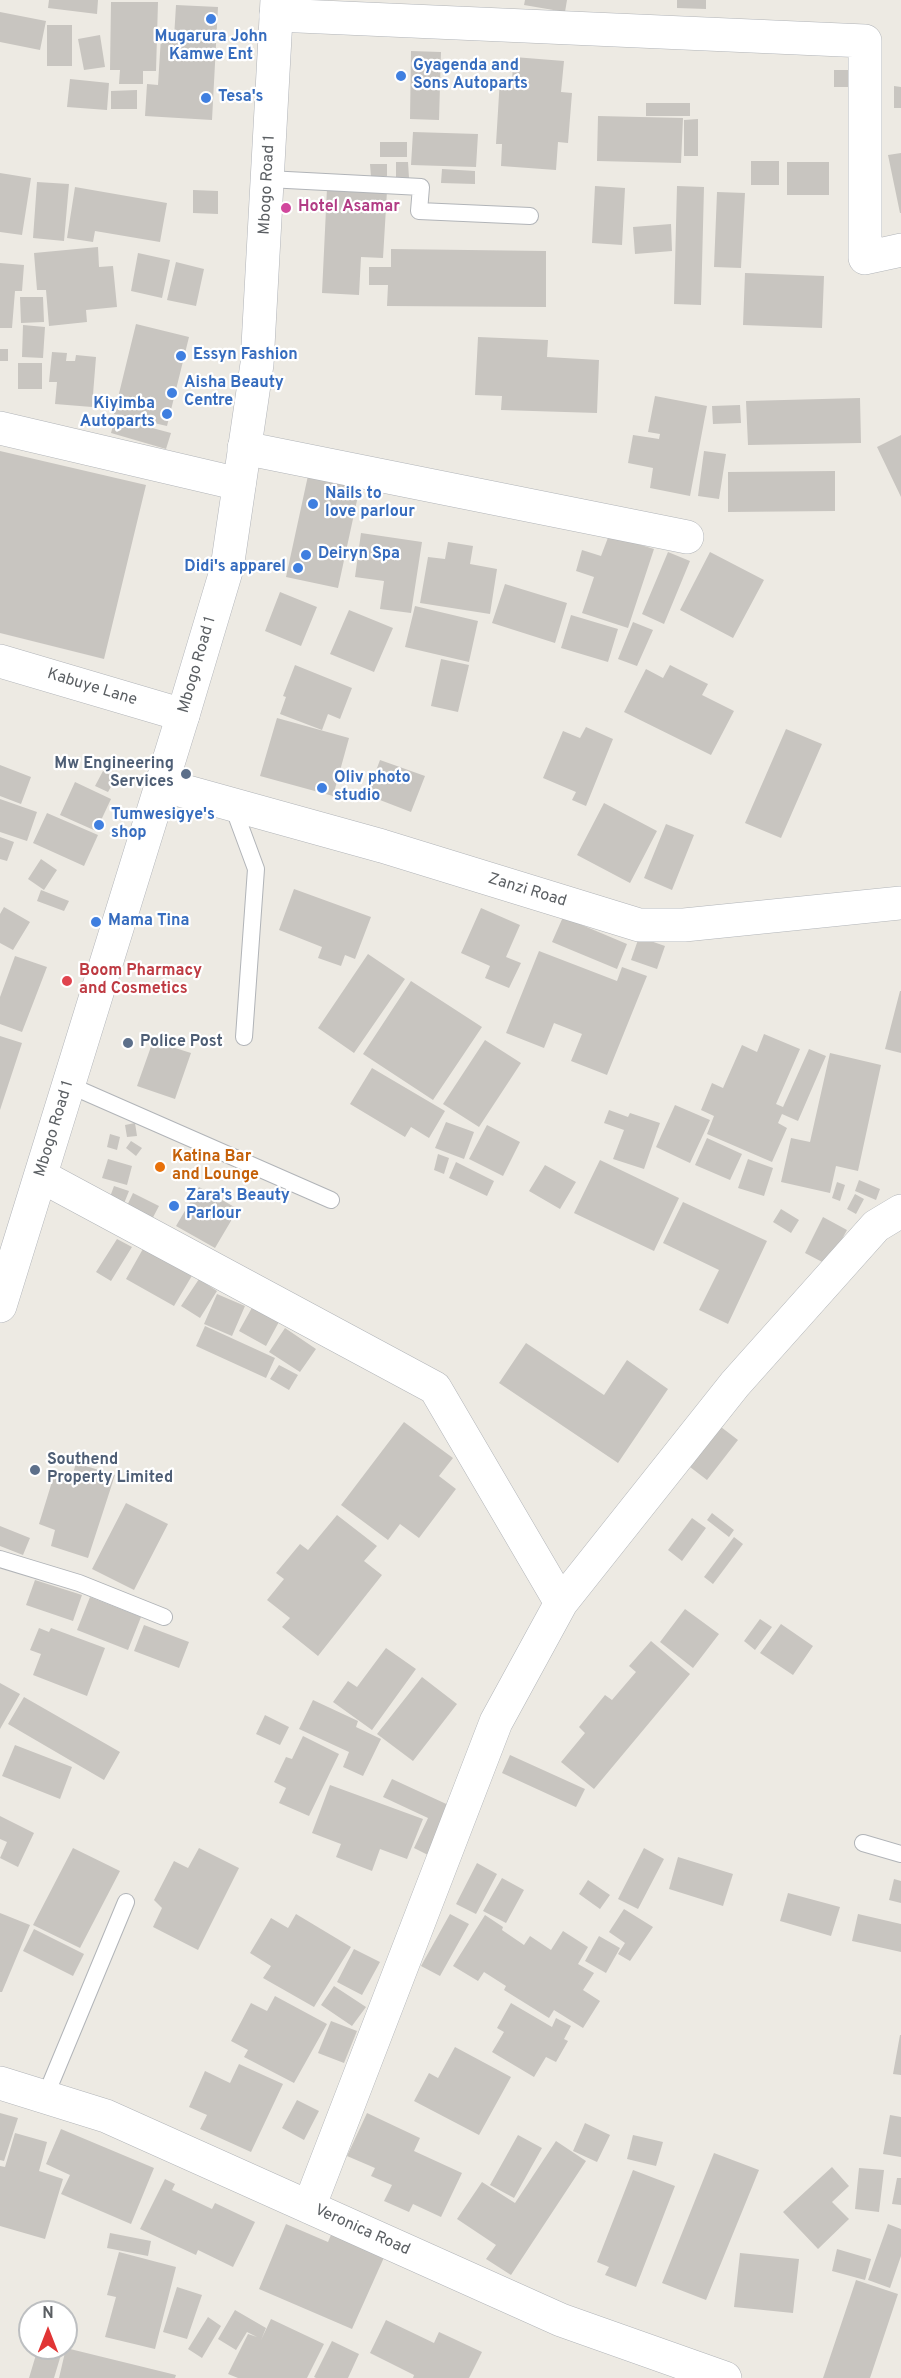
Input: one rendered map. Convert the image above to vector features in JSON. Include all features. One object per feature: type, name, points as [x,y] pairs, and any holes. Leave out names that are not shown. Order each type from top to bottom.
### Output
[{"type":"street","name":"Mbogo Road 1","points":[[2,1291],[41,1176],[227,568],[257,364],[277,7]]},
{"type":"street","points":[[277,7],[865,41],[865,258],[901,250]]},
{"type":"street","points":[[0,428],[239,484]]},
{"type":"street","points":[[244,448],[687,537]]},
{"type":"street","name":"Kabuye Lane","points":[[0,661],[183,715]]},
{"type":"street","name":"Zanzi Road","points":[[162,785],[382,846],[639,925],[684,925],[901,903]]},
{"type":"street","points":[[41,1176],[435,1388],[561,1603]]},
{"type":"street","points":[[309,2208],[496,1722],[561,1603],[735,1384],[876,1226],[901,1211]]},
{"type":"street","name":"Veronica Road","points":[[0,2083],[106,2116],[561,2320],[725,2378]]},
{"type":"lane","points":[[268,179],[421,187],[419,211],[530,216]]},
{"type":"lane","points":[[232,804],[256,869],[244,1037]]},
{"type":"lane","points":[[69,1085],[331,1200]]},
{"type":"lane","points":[[0,1559],[79,1583],[164,1617]]},
{"type":"lane","points":[[863,1843],[901,1854]]},
{"type":"lane","points":[[45,2097],[126,1902]]},
{"type":"building","points":[[49,0],[98,0],[97,14],[48,8]]},
{"type":"building","points":[[525,0],[567,0],[565,12],[524,5]]},
{"type":"building","points":[[677,0],[706,0],[706,9],[677,8]]},
{"type":"building","points":[[111,2],[158,2],[156,71],[143,71],[143,84],[119,84],[120,70],[110,70]]},
{"type":"building","points":[[176,5],[218,7],[212,120],[145,116],[147,84],[158,85],[161,37],[174,38]]},
{"type":"building","points":[[0,12],[46,21],[40,50],[0,42]]},
{"type":"building","points":[[47,25],[72,25],[72,66],[47,66]]},
{"type":"building","points":[[100,35],[105,67],[84,70],[78,39]]},
{"type":"building","points":[[411,51],[441,52],[439,120],[410,119]]},
{"type":"building","points":[[514,57],[564,61],[561,92],[572,93],[568,143],[558,142],[556,170],[501,166],[502,144],[496,144],[500,78],[512,79]]},
{"type":"building","points":[[834,70],[855,70],[855,87],[834,87]]},
{"type":"building","points":[[70,79],[109,83],[107,110],[67,107]]},
{"type":"building","points":[[894,86],[901,87],[901,108],[894,108]]},
{"type":"building","points":[[137,90],[137,109],[111,109],[111,91]]},
{"type":"building","points":[[646,103],[690,103],[690,116],[646,116]]},
{"type":"building","points":[[598,116],[683,118],[681,163],[597,161]]},
{"type":"building","points":[[698,119],[698,156],[684,156],[684,120]]},
{"type":"building","points":[[413,132],[478,134],[476,167],[411,165]]},
{"type":"building","points":[[380,142],[407,142],[407,157],[380,157]]},
{"type":"building","points":[[901,153],[901,213],[900,213],[888,155]]},
{"type":"building","points":[[751,161],[779,161],[779,185],[751,185]]},
{"type":"building","points":[[396,162],[408,162],[409,178],[396,178]]},
{"type":"building","points":[[787,162],[829,162],[829,195],[787,195]]},
{"type":"building","points":[[370,164],[387,164],[387,176],[371,177]]},
{"type":"building","points":[[442,169],[475,171],[475,184],[441,183]]},
{"type":"building","points":[[0,173],[31,178],[22,235],[0,232]]},
{"type":"building","points":[[37,182],[69,184],[64,241],[33,238]]},
{"type":"building","points":[[595,186],[625,188],[622,245],[592,243]]},
{"type":"building","points":[[677,186],[704,187],[701,305],[674,304]]},
{"type":"building","points":[[75,187],[167,203],[160,242],[95,231],[93,242],[67,238]]},
{"type":"building","points":[[327,188],[387,191],[383,258],[361,257],[359,295],[322,293]]},
{"type":"building","points":[[193,190],[218,191],[218,214],[193,213]]},
{"type":"building","points":[[717,192],[745,193],[741,268],[714,267]]},
{"type":"building","points":[[671,224],[672,251],[635,254],[633,227]]},
{"type":"building","points":[[98,247],[99,267],[113,266],[117,307],[86,310],[87,322],[49,326],[46,290],[37,290],[34,253]]},
{"type":"building","points":[[391,249],[546,251],[546,307],[387,306],[388,285],[369,285],[369,267],[391,267]]},
{"type":"building","points":[[138,253],[170,260],[162,298],[131,291]]},
{"type":"building","points":[[176,262],[204,269],[196,306],[167,300]]},
{"type":"building","points":[[0,263],[24,265],[22,291],[15,291],[12,328],[0,328]]},
{"type":"building","points":[[745,273],[824,276],[822,328],[743,325]]},
{"type":"building","points":[[20,297],[43,297],[44,322],[21,323]]},
{"type":"building","points":[[136,324],[189,337],[167,426],[114,414]]},
{"type":"building","points":[[23,325],[45,327],[43,358],[22,357]]},
{"type":"building","points":[[478,337],[548,340],[547,357],[599,360],[597,413],[501,410],[502,396],[475,395]]},
{"type":"building","points":[[0,349],[8,349],[8,361],[0,361]]},
{"type":"building","points":[[52,352],[67,353],[66,361],[75,361],[76,355],[96,357],[92,407],[55,404],[57,382],[49,382]]},
{"type":"building","points":[[18,363],[42,363],[42,389],[18,389]]},
{"type":"building","points":[[655,396],[707,406],[690,496],[650,488],[653,468],[628,463],[633,435],[659,439],[660,434],[648,432]]},
{"type":"building","points":[[860,398],[861,443],[748,445],[746,401]]},
{"type":"building","points":[[740,405],[741,423],[713,424],[712,406]]},
{"type":"building","points":[[115,418],[171,433],[166,449],[111,433]]},
{"type":"building","points":[[901,435],[901,497],[877,447]]},
{"type":"building","points":[[0,451],[146,485],[104,659],[0,633]]},
{"type":"building","points":[[704,451],[726,454],[719,499],[698,496]]},
{"type":"building","points":[[309,471],[361,482],[338,588],[286,577]]},
{"type":"building","points":[[835,471],[835,511],[728,512],[728,472]]},
{"type":"building","points":[[361,533],[422,542],[411,613],[380,609],[384,581],[355,577]]},
{"type":"building","points":[[609,535],[654,549],[628,628],[582,613],[594,577],[576,571],[582,550],[601,556]]},
{"type":"building","points":[[448,542],[473,546],[470,564],[497,569],[490,614],[420,603],[428,557],[445,559]]},
{"type":"building","points":[[668,552],[690,561],[664,624],[642,614]]},
{"type":"building","points":[[710,552],[764,580],[733,638],[680,610]]},
{"type":"building","points":[[505,584],[567,603],[555,643],[492,623]]},
{"type":"building","points":[[280,592],[317,607],[301,646],[265,631]]},
{"type":"building","points":[[415,606],[478,621],[469,662],[405,647]]},
{"type":"building","points":[[349,610],[393,628],[374,672],[330,654]]},
{"type":"building","points":[[571,615],[618,629],[608,662],[561,648]]},
{"type":"building","points":[[633,622],[653,630],[637,666],[618,659]]},
{"type":"building","points":[[441,659],[469,665],[458,712],[431,706]]},
{"type":"building","points":[[295,665],[352,688],[340,719],[328,714],[322,730],[280,714],[286,697],[283,696]]},
{"type":"building","points":[[670,665],[708,684],[702,695],[734,711],[711,755],[624,712],[646,669],[663,678]]},
{"type":"building","points":[[277,718],[349,738],[333,796],[260,776]]},
{"type":"building","points":[[586,727],[613,739],[586,806],[572,800],[576,792],[543,778],[563,731],[580,738]]},
{"type":"building","points":[[786,729],[822,744],[781,838],[745,823]]},
{"type":"building","points":[[380,760],[425,776],[411,812],[367,795]]},
{"type":"building","points":[[0,765],[31,777],[21,804],[0,796]]},
{"type":"building","points":[[103,771],[116,778],[108,792],[95,786]]},
{"type":"building","points":[[75,782],[111,799],[96,831],[60,815]]},
{"type":"building","points":[[0,799],[37,812],[27,841],[0,832]]},
{"type":"building","points":[[604,803],[657,831],[630,883],[577,855]]},
{"type":"building","points":[[47,813],[98,835],[84,866],[33,843]]},
{"type":"building","points":[[666,824],[694,835],[672,890],[644,878]]},
{"type":"building","points":[[0,837],[14,842],[7,861],[0,859]]},
{"type":"building","points":[[41,859],[57,870],[44,890],[28,879]]},
{"type":"building","points":[[294,889],[371,917],[355,959],[345,955],[341,966],[318,958],[322,947],[279,930]]},
{"type":"building","points":[[41,890],[69,901],[64,911],[37,901]]},
{"type":"building","points":[[4,907],[30,922],[13,950],[0,943],[0,914]]},
{"type":"building","points":[[481,908],[520,925],[506,957],[521,963],[509,988],[485,978],[490,966],[461,953]]},
{"type":"building","points":[[563,917],[627,944],[617,969],[552,942]]},
{"type":"building","points":[[639,937],[665,946],[657,969],[631,960]]},
{"type":"building","points":[[539,951],[617,981],[622,967],[647,976],[607,1075],[571,1061],[582,1034],[554,1023],[544,1048],[506,1033]]},
{"type":"building","points":[[368,954],[405,979],[354,1053],[318,1028]]},
{"type":"building","points":[[15,956],[47,967],[22,1032],[0,1024],[0,997]]},
{"type":"building","points":[[411,981],[482,1027],[433,1100],[363,1054]]},
{"type":"building","points":[[901,991],[901,1053],[885,1049]]},
{"type":"building","points":[[764,1034],[800,1049],[776,1104],[783,1107],[809,1049],[826,1056],[798,1121],[782,1114],[778,1123],[787,1128],[772,1162],[707,1134],[714,1116],[701,1110],[712,1083],[723,1088],[742,1045],[757,1052]]},
{"type":"building","points":[[0,1036],[22,1043],[0,1110]]},
{"type":"building","points":[[485,1040],[521,1063],[479,1127],[443,1104]]},
{"type":"building","points":[[153,1041],[191,1053],[175,1099],[137,1086]]},
{"type":"building","points":[[830,1053],[881,1065],[858,1171],[836,1166],[830,1193],[781,1182],[791,1138],[810,1142]]},
{"type":"building","points":[[372,1068],[445,1111],[429,1138],[411,1127],[405,1137],[350,1104]]},
{"type":"building","points":[[675,1105],[710,1120],[690,1163],[656,1147]]},
{"type":"building","points":[[609,1110],[628,1117],[630,1113],[660,1123],[644,1169],[613,1159],[624,1130],[604,1123]]},
{"type":"building","points":[[446,1122],[474,1132],[464,1159],[435,1148]]},
{"type":"building","points":[[135,1123],[137,1136],[127,1137],[125,1125]]},
{"type":"building","points":[[487,1125],[520,1142],[503,1176],[469,1159]]},
{"type":"building","points":[[110,1134],[120,1137],[117,1150],[107,1147]]},
{"type":"building","points":[[707,1138],[742,1154],[730,1180],[695,1165]]},
{"type":"building","points":[[131,1141],[142,1148],[136,1156],[126,1148]]},
{"type":"building","points":[[438,1154],[449,1158],[444,1174],[434,1170]]},
{"type":"building","points":[[108,1159],[132,1166],[127,1185],[102,1178]]},
{"type":"building","points":[[748,1159],[773,1168],[764,1196],[738,1188]]},
{"type":"building","points":[[600,1160],[679,1198],[654,1251],[574,1213]]},
{"type":"building","points":[[456,1162],[494,1181],[487,1196],[449,1178]]},
{"type":"building","points":[[545,1165],[576,1182],[560,1209],[529,1191]]},
{"type":"building","points":[[859,1180],[880,1189],[876,1200],[855,1191]]},
{"type":"building","points":[[837,1182],[845,1185],[840,1201],[832,1198]]},
{"type":"building","points":[[114,1186],[129,1191],[121,1211],[107,1205]]},
{"type":"building","points":[[199,1187],[238,1209],[215,1248],[176,1226]]},
{"type":"building","points":[[133,1193],[159,1206],[150,1223],[125,1210]]},
{"type":"building","points":[[855,1194],[864,1199],[856,1214],[847,1209]]},
{"type":"building","points":[[683,1202],[767,1241],[728,1324],[699,1310],[719,1270],[663,1243]]},
{"type":"building","points":[[781,1209],[799,1220],[791,1233],[773,1222]]},
{"type":"building","points":[[823,1217],[847,1230],[828,1265],[805,1253]]},
{"type":"building","points":[[117,1239],[132,1247],[111,1281],[96,1272]]},
{"type":"building","points":[[144,1247],[193,1274],[174,1306],[126,1279]]},
{"type":"building","points":[[199,1279],[217,1291],[200,1318],[181,1306]]},
{"type":"building","points":[[217,1294],[245,1306],[232,1336],[204,1324]]},
{"type":"building","points":[[254,1304],[281,1318],[266,1346],[239,1331]]},
{"type":"building","points":[[205,1326],[275,1358],[266,1378],[196,1346]]},
{"type":"building","points":[[285,1328],[316,1349],[300,1372],[269,1352]]},
{"type":"building","points":[[526,1343],[604,1395],[627,1360],[668,1389],[618,1463],[499,1383]]},
{"type":"building","points":[[279,1365],[298,1375],[289,1390],[270,1379]]},
{"type":"building","points":[[404,1422],[453,1458],[439,1476],[456,1489],[419,1538],[400,1524],[388,1540],[341,1505]]},
{"type":"building","points":[[721,1427],[738,1440],[707,1480],[690,1467]]},
{"type":"building","points":[[76,1463],[115,1475],[88,1558],[51,1546],[55,1530],[39,1524],[55,1472],[72,1477]]},
{"type":"building","points":[[126,1503],[168,1524],[134,1590],[92,1569]]},
{"type":"building","points":[[712,1513],[734,1530],[729,1537],[707,1520]]},
{"type":"building","points":[[337,1515],[377,1546],[364,1561],[382,1575],[318,1656],[282,1627],[290,1618],[267,1600],[284,1579],[276,1573],[300,1544],[308,1550]]},
{"type":"building","points":[[692,1518],[706,1528],[682,1561],[668,1550]]},
{"type":"building","points":[[0,1526],[30,1538],[23,1555],[0,1546]]},
{"type":"building","points":[[734,1537],[743,1544],[713,1584],[704,1577]]},
{"type":"building","points":[[35,1580],[82,1595],[73,1621],[26,1605]]},
{"type":"building","points":[[90,1597],[141,1617],[128,1650],[77,1630]]},
{"type":"building","points":[[685,1609],[719,1634],[693,1668],[660,1642]]},
{"type":"building","points":[[760,1619],[772,1627],[755,1650],[744,1641]]},
{"type":"building","points":[[781,1624],[813,1646],[793,1675],[760,1653]]},
{"type":"building","points":[[144,1625],[189,1642],[179,1668],[134,1651]]},
{"type":"building","points":[[39,1628],[49,1632],[51,1628],[105,1648],[87,1696],[33,1675],[41,1654],[30,1650]]},
{"type":"building","points":[[651,1641],[690,1674],[594,1789],[561,1762],[585,1733],[579,1727],[605,1695],[612,1700],[636,1672],[629,1666]]},
{"type":"building","points":[[386,1648],[416,1669],[372,1730],[333,1702],[348,1681],[357,1687]]},
{"type":"building","points":[[422,1677],[457,1704],[413,1761],[377,1734]]},
{"type":"building","points":[[0,1683],[20,1694],[0,1729]]},
{"type":"building","points":[[24,1697],[120,1752],[104,1780],[8,1724]]},
{"type":"building","points":[[313,1700],[358,1721],[356,1727],[381,1739],[363,1776],[343,1767],[349,1752],[299,1729]]},
{"type":"building","points":[[265,1715],[289,1727],[280,1745],[256,1734]]},
{"type":"building","points":[[303,1736],[339,1754],[309,1816],[279,1803],[286,1788],[274,1782],[286,1757],[292,1759]]},
{"type":"building","points":[[15,1745],[72,1767],[60,1799],[2,1776]]},
{"type":"building","points":[[510,1755],[585,1789],[576,1807],[502,1773]]},
{"type":"building","points":[[392,1779],[455,1808],[432,1857],[414,1848],[428,1818],[383,1797]]},
{"type":"building","points":[[330,1785],[423,1819],[407,1859],[380,1849],[372,1871],[336,1857],[341,1844],[312,1833]]},
{"type":"building","points":[[0,1816],[34,1833],[18,1867],[0,1858],[7,1842],[0,1839]]},
{"type":"building","points":[[73,1848],[120,1871],[80,1948],[33,1925]]},
{"type":"building","points":[[199,1848],[239,1868],[198,1950],[153,1927],[162,1908],[154,1900],[174,1861],[188,1868]]},
{"type":"building","points":[[644,1848],[664,1859],[638,1909],[618,1899]]},
{"type":"building","points":[[678,1857],[733,1874],[723,1906],[669,1889]]},
{"type":"building","points":[[477,1863],[497,1874],[476,1914],[456,1904]]},
{"type":"building","points":[[502,1878],[524,1890],[506,1923],[483,1911]]},
{"type":"building","points":[[894,1879],[901,1881],[901,1903],[889,1900]]},
{"type":"building","points":[[588,1880],[610,1895],[600,1909],[579,1894]]},
{"type":"building","points":[[788,1893],[840,1907],[831,1936],[780,1921]]},
{"type":"building","points":[[624,1909],[653,1927],[630,1961],[618,1954],[625,1943],[609,1932]]},
{"type":"building","points":[[0,1913],[30,1925],[2,1992],[0,1992]]},
{"type":"building","points":[[296,1914],[351,1947],[314,2007],[263,1978],[271,1966],[250,1953],[271,1918],[288,1928]]},
{"type":"building","points":[[450,1914],[469,1924],[440,1976],[421,1966]]},
{"type":"building","points":[[858,1914],[901,1924],[901,1952],[852,1941]]},
{"type":"building","points":[[485,1915],[524,1945],[530,1936],[551,1950],[563,1931],[588,1947],[578,1964],[594,1973],[583,1990],[600,2001],[583,2028],[554,2010],[549,2018],[504,1990],[506,1986],[484,1972],[478,1981],[453,1966]]},
{"type":"building","points":[[34,1929],[84,1954],[73,1976],[23,1951]]},
{"type":"building","points":[[599,1936],[620,1948],[606,1973],[585,1961]]},
{"type":"building","points":[[354,1949],[380,1962],[362,1995],[337,1982]]},
{"type":"building","points":[[334,1986],[366,2007],[352,2026],[321,2005]]},
{"type":"building","points":[[275,1996],[327,2024],[294,2083],[244,2057],[248,2050],[231,2041],[251,2003],[267,2011]]},
{"type":"building","points":[[511,2003],[552,2027],[556,2018],[571,2026],[564,2039],[568,2041],[556,2062],[546,2057],[534,2077],[492,2052],[504,2032],[497,2028]]},
{"type":"building","points":[[331,2021],[357,2031],[344,2063],[318,2053]]},
{"type":"building","points":[[901,2035],[901,2075],[893,2074]]},
{"type":"building","points":[[455,2047],[511,2077],[479,2135],[414,2101],[429,2073],[438,2078]]},
{"type":"building","points":[[239,2064],[283,2084],[251,2152],[200,2129],[207,2115],[189,2107],[205,2071],[230,2083]]},
{"type":"building","points":[[297,2100],[319,2111],[304,2140],[282,2128]]},
{"type":"building","points":[[0,2113],[18,2118],[4,2161],[0,2160]]},
{"type":"building","points":[[367,2113],[420,2138],[414,2151],[462,2173],[441,2217],[413,2204],[409,2212],[384,2201],[392,2185],[371,2176],[375,2168],[347,2156]]},
{"type":"building","points":[[890,2115],[901,2117],[901,2157],[883,2154]]},
{"type":"building","points":[[585,2123],[610,2135],[597,2162],[573,2151]]},
{"type":"building","points":[[61,2129],[154,2168],[131,2224],[61,2194],[70,2175],[46,2164]]},
{"type":"building","points":[[15,2133],[47,2142],[39,2171],[63,2179],[45,2239],[0,2226],[0,2166],[5,2167]]},
{"type":"building","points":[[518,2135],[542,2148],[514,2198],[490,2185]]},
{"type":"building","points":[[633,2135],[663,2142],[656,2166],[627,2159]]},
{"type":"building","points":[[556,2141],[586,2161],[511,2275],[486,2259],[496,2245],[457,2219],[482,2182],[515,2203]]},
{"type":"building","points":[[714,2153],[759,2170],[706,2300],[662,2283]]},
{"type":"building","points":[[832,2167],[849,2186],[832,2202],[849,2219],[818,2249],[783,2212]]},
{"type":"building","points":[[859,2168],[884,2170],[879,2212],[855,2209]]},
{"type":"building","points":[[633,2170],[675,2186],[636,2287],[605,2275],[609,2267],[597,2262]]},
{"type":"building","points":[[897,2178],[901,2178],[901,2205],[892,2204]]},
{"type":"building","points":[[165,2179],[175,2184],[172,2190],[212,2209],[215,2203],[255,2222],[233,2267],[198,2250],[196,2255],[140,2229]]},
{"type":"building","points":[[286,2224],[328,2242],[333,2230],[386,2253],[352,2329],[259,2289]]},
{"type":"building","points":[[888,2224],[901,2229],[901,2256],[890,2288],[868,2280]]},
{"type":"building","points":[[110,2233],[151,2241],[148,2256],[107,2248]]},
{"type":"building","points":[[837,2249],[871,2259],[865,2280],[832,2271]]},
{"type":"building","points":[[119,2252],[176,2267],[155,2349],[105,2337],[116,2297],[107,2295]]},
{"type":"building","points":[[740,2253],[799,2259],[793,2313],[734,2307]]},
{"type":"building","points":[[856,2280],[898,2294],[870,2378],[823,2378]]},
{"type":"building","points":[[177,2287],[202,2295],[187,2339],[163,2332]]},
{"type":"building","points":[[235,2310],[266,2328],[261,2340],[271,2319],[324,2344],[307,2378],[238,2378],[228,2374],[248,2334],[257,2337],[247,2332],[236,2350],[218,2339]]},
{"type":"building","points":[[208,2317],[221,2326],[202,2358],[188,2349]]},
{"type":"building","points":[[386,2320],[434,2343],[439,2332],[482,2352],[469,2378],[413,2378],[414,2375],[370,2353]]},
{"type":"building","points":[[332,2341],[359,2354],[348,2378],[316,2378],[314,2377]]},
{"type":"building","points":[[78,2351],[176,2375],[175,2378],[59,2378],[63,2360],[78,2360]]},
{"type":"building","points":[[34,2360],[59,2360],[54,2378],[29,2378]]},
{"type":"place","name":"Mugarura John Kamwe Ent","points":[[211,19]]},
{"type":"place","name":"Gyagenda and Sons Autoparts","points":[[401,76]]},
{"type":"place","name":"Tesa's","points":[[206,98]]},
{"type":"place","name":"Hotel Asamar","points":[[286,208]]},
{"type":"place","name":"Essyn Fashion","points":[[181,356]]},
{"type":"place","name":"Aisha Beauty Centre","points":[[172,393]]},
{"type":"place","name":"Kiyimba Autoparts","points":[[167,414]]},
{"type":"place","name":"Nails to love parlour","points":[[313,504]]},
{"type":"place","name":"Deiryn Spa","points":[[306,555]]},
{"type":"place","name":"Didi's apparel","points":[[298,568]]},
{"type":"place","name":"Mw Engineering Services","points":[[186,774]]},
{"type":"place","name":"Oliv photo studio","points":[[322,788]]},
{"type":"place","name":"Tumwesigye's shop","points":[[99,825]]},
{"type":"place","name":"Mama Tina","points":[[96,922]]},
{"type":"place","name":"Boom Pharmacy and Cosmetics","points":[[67,981]]},
{"type":"place","name":"Police Post","points":[[128,1043]]},
{"type":"place","name":"Katina Bar and Lounge","points":[[160,1167]]},
{"type":"place","name":"Zara's Beauty Parlour","points":[[174,1206]]},
{"type":"place","name":"Southend Property Limited","points":[[35,1470]]}]
